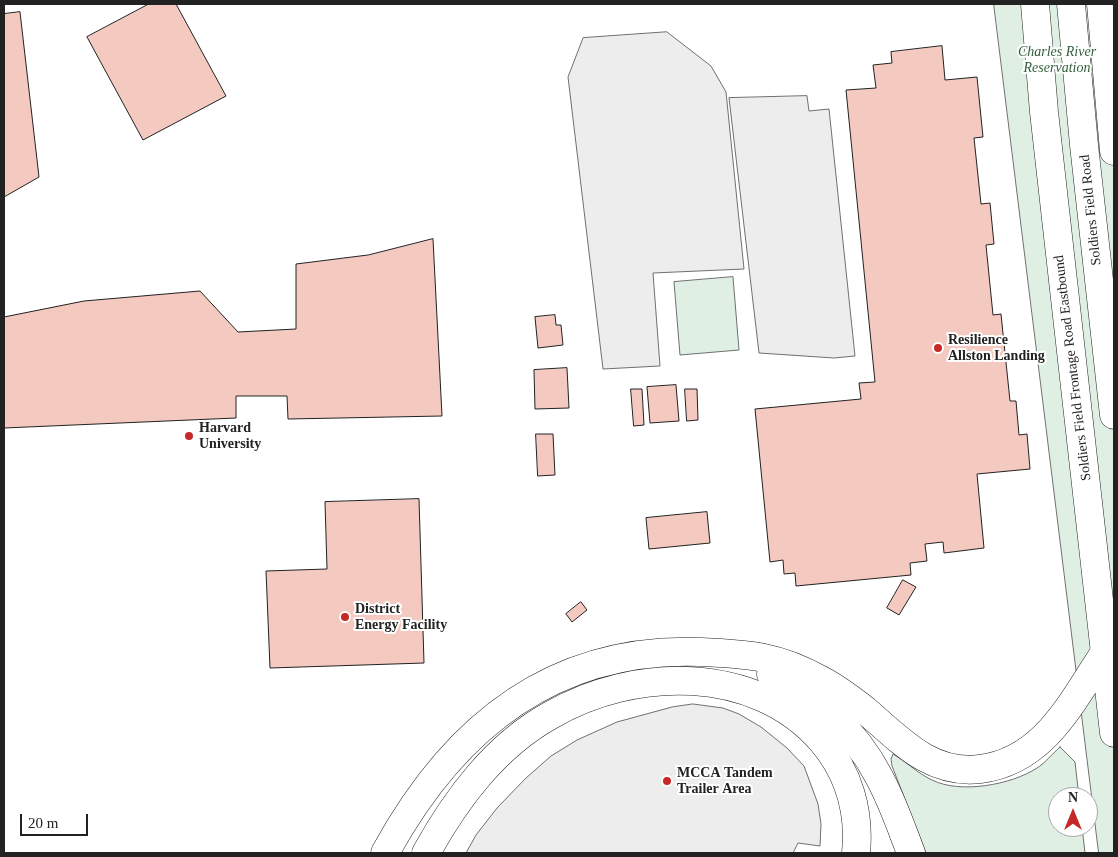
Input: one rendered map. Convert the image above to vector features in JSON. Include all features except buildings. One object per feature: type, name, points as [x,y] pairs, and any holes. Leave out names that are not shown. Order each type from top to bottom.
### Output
[{"type":"main road","name":"Soldiers Field Frontage Road Eastbound","points":[[1035,4],[1044,112],[1114,733]]},
{"type":"main road","name":"Soldiers Field Road","points":[[1071,4],[1083,136],[1114,415]]},
{"type":"main road","points":[[1101,4],[1114,150]]},
{"type":"main road","points":[[386,853],[410,812],[444,766],[487,723],[523,696],[574,670],[620,657],[662,652],[751,654],[789,665],[821,680],[850,698],[916,753],[939,765],[972,770],[1004,764],[1033,748],[1059,721],[1105,652]]},
{"type":"main road","points":[[703,652],[778,678],[810,697],[837,721],[864,752],[877,773],[889,796],[911,853]]},
{"type":"main road","points":[[426,853],[450,814],[471,785],[491,762],[531,728],[557,712],[597,694],[644,683],[686,681],[724,685],[752,693],[787,710],[813,731],[831,752],[848,784],[856,816],[856,853]]},
{"type":"green space","name":"Charles River Reservation","points":[[994,4],[1114,4],[1114,853],[1099,853],[1097,837],[1098,787],[1091,787]]},
{"type":"green space","points":[[733,277],[739,350],[680,355],[674,282]]},
{"type":"green space","points":[[1060,747],[1075,762],[1078,787],[1048,787],[1048,837],[1083,837],[1085,853],[926,853],[892,766],[891,759],[893,754],[932,780],[943,784],[971,787],[985,786],[1014,779],[1040,766]]},
{"type":"shaded area","points":[[667,32],[711,66],[726,92],[744,269],[653,273],[660,366],[603,369],[568,77],[583,38]]},
{"type":"shaded area","points":[[807,96],[809,111],[829,109],[855,356],[834,358],[759,353],[729,98]]},
{"type":"shaded area","name":"MCCA Tandem Trailer Area","points":[[693,704],[723,708],[739,714],[761,727],[787,748],[804,766],[818,804],[821,824],[820,846],[798,843],[793,853],[466,853],[476,835],[497,808],[551,756],[577,740],[617,722],[672,707]]},
{"type":"place","name":"Resilience Allston Landing","points":[[938,348]]},
{"type":"place","name":"Harvard University","points":[[189,436]]},
{"type":"place","name":"District Energy Facility","points":[[345,617]]},
{"type":"place","name":"MCCA Tandem Trailer Area","points":[[667,781]]}]
